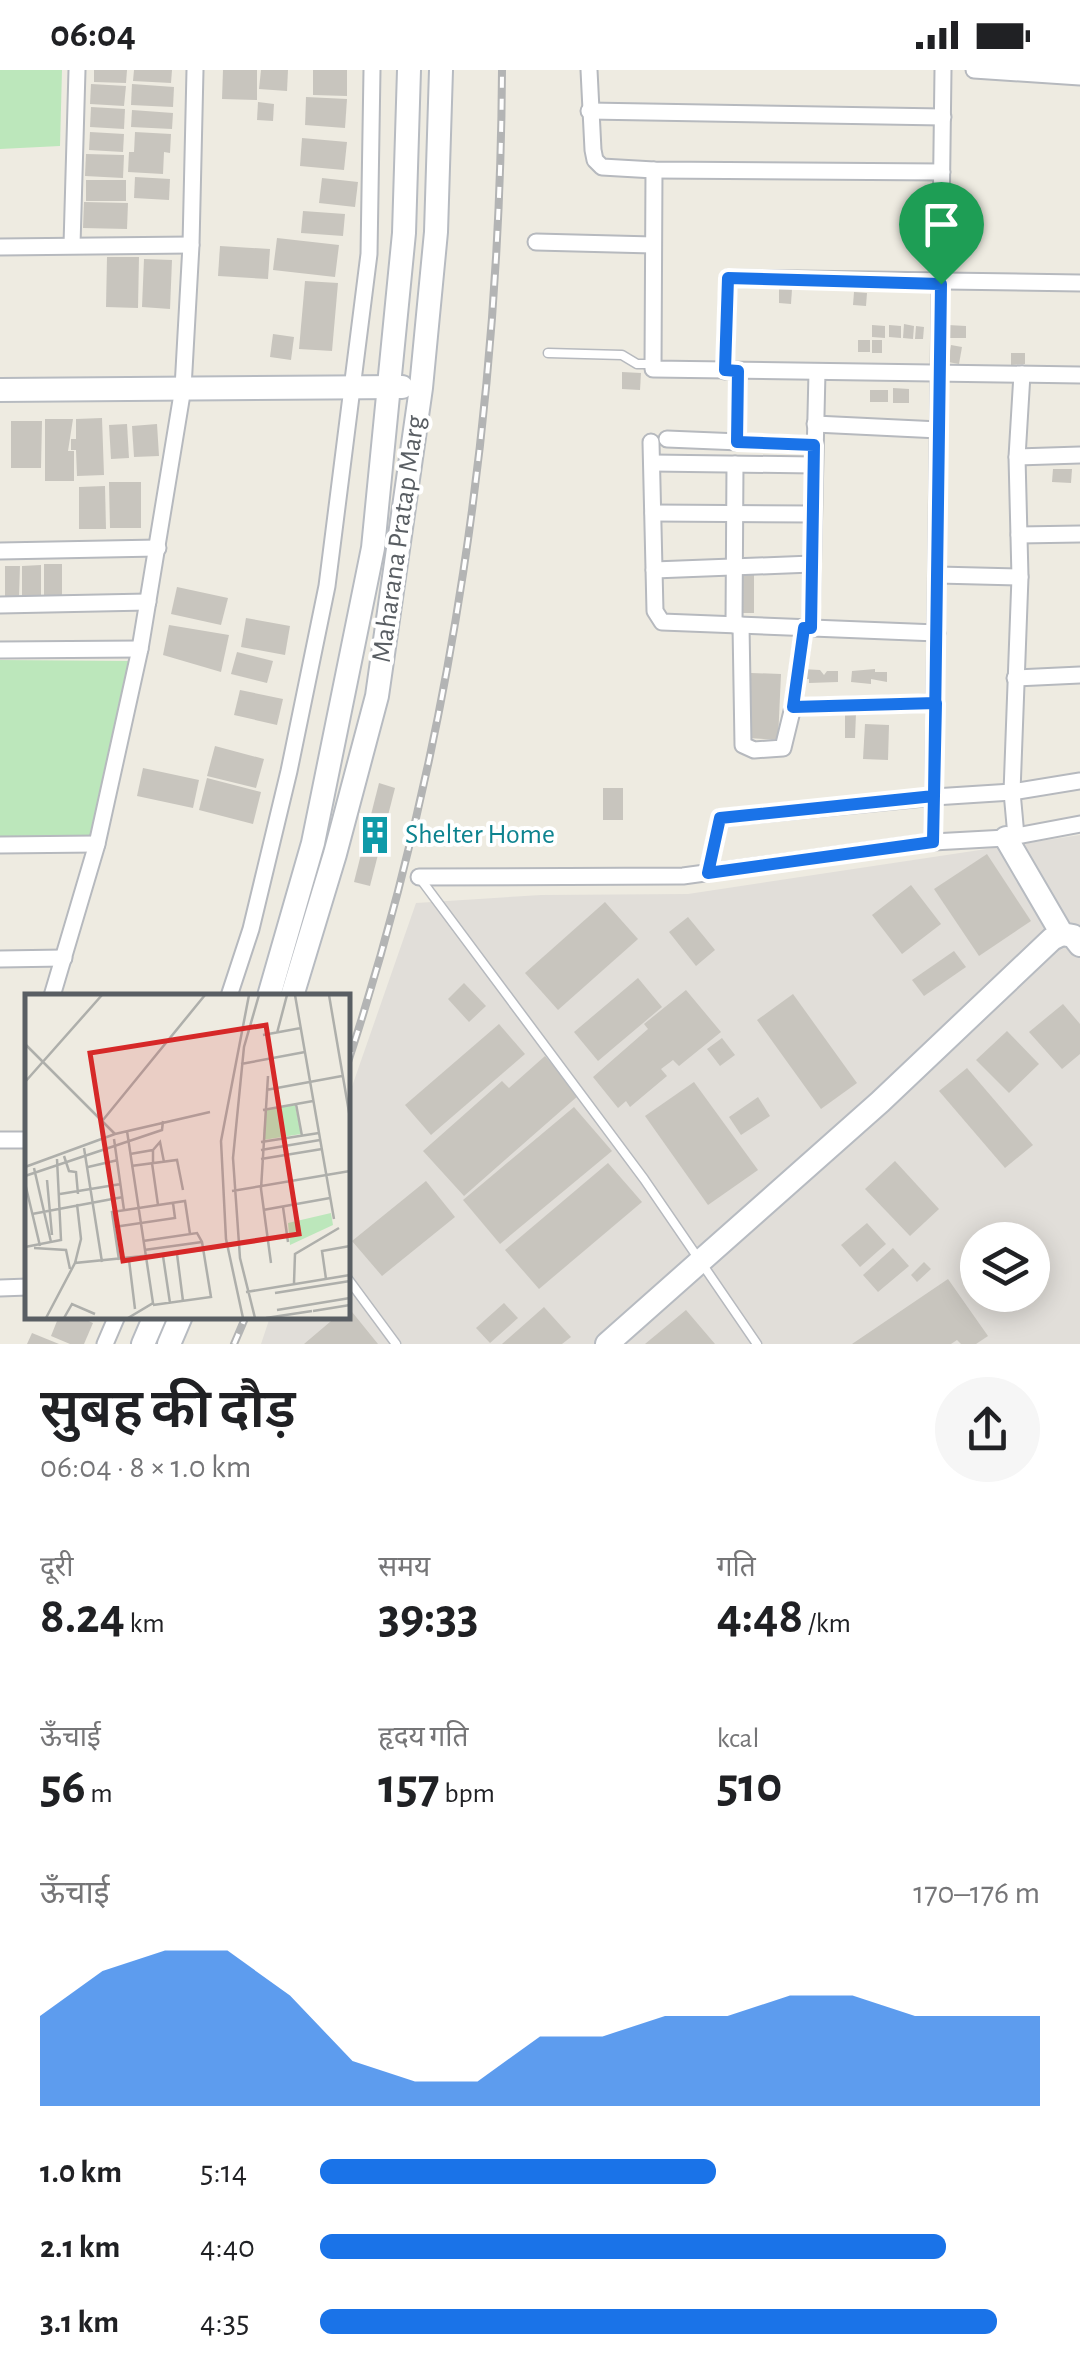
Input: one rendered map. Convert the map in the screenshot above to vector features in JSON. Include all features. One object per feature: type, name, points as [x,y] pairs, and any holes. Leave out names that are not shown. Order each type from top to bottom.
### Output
[{"type":"main road","name":"Maharana Pratap Marg","points":[[271,994],[313,843],[373,548],[404,234],[409,70]]},
{"type":"main road","name":"Maharana Pratap Marg","points":[[293,994],[336,854],[377,696],[421,388],[436,232],[441,70]]},
{"type":"main road","points":[[0,390],[421,388]]},
{"type":"main road","points":[[1011,837],[1071,939]]},
{"type":"main road","points":[[607,1344],[880,1102],[1052,939],[1071,939]]},
{"type":"main road","points":[[143,1344],[154,1319]]},
{"type":"main road","points":[[169,1344],[180,1319]]},
{"type":"street","points":[[72,245],[77,70]]},
{"type":"street","points":[[53,994],[97,844],[140,649],[183,388],[192,245],[195,70]]},
{"type":"street","points":[[230,994],[251,930],[308,684],[326,586],[369,254],[372,70]]},
{"type":"street","points":[[589,70],[592,150],[598,164],[613,169],[942,172]]},
{"type":"street","points":[[933,842],[943,70]]},
{"type":"street","points":[[974,70],[1043,71],[1080,77]]},
{"type":"street","points":[[589,111],[943,117]]},
{"type":"street","points":[[654,170],[652,369],[1080,375]]},
{"type":"street","points":[[536,242],[654,245]]},
{"type":"street","points":[[0,247],[192,245]]},
{"type":"street","points":[[737,442],[728,278],[1080,283]]},
{"type":"street","points":[[735,464],[734,567],[743,745],[754,750],[781,749],[808,628],[817,372]]},
{"type":"street","points":[[1011,837],[1020,577],[1017,457],[1022,374]]},
{"type":"street","points":[[814,424],[940,430]]},
{"type":"street","points":[[814,445],[659,441],[652,463],[655,611],[662,622],[937,633]]},
{"type":"street","points":[[1017,457],[1080,455]]},
{"type":"street","points":[[652,463],[814,465]]},
{"type":"street","points":[[653,513],[813,514]]},
{"type":"street","points":[[1019,535],[1080,534]]},
{"type":"street","points":[[0,551],[158,548]]},
{"type":"street","points":[[654,570],[812,564]]},
{"type":"street","points":[[938,575],[1020,577]]},
{"type":"street","points":[[0,605],[148,602]]},
{"type":"street","points":[[0,650],[140,649]]},
{"type":"street","points":[[1016,678],[1080,675]]},
{"type":"street","points":[[793,707],[936,703]]},
{"type":"street","points":[[708,873],[720,818],[1012,792],[1080,781]]},
{"type":"street","points":[[419,877],[682,876],[933,842],[1011,837],[1080,824]]},
{"type":"street","points":[[0,845],[97,844]]},
{"type":"street","points":[[0,959],[64,958]]},
{"type":"street","points":[[0,1288],[25,1287]]},
{"type":"street","points":[[105,1344],[116,1319]]},
{"type":"lane","points":[[548,353],[622,355],[637,364],[652,364]]},
{"type":"lane","points":[[419,877],[644,1178],[757,1344]]},
{"type":"lane","points":[[350,1282],[396,1344]]},
{"type":"shaded area","points":[[1080,835],[1080,1344],[261,1344],[269,1319],[350,1319],[350,1092],[416,903],[541,895],[688,894]]},
{"type":"green space","points":[[0,70],[62,70],[60,146],[0,149]]},
{"type":"green space","points":[[0,660],[131,661],[90,840],[0,840]]},
{"type":"building","points":[[94,70],[127,70],[126,83],[94,82]]},
{"type":"building","points":[[134,70],[172,70],[171,83],[133,81]]},
{"type":"building","points":[[223,70],[257,70],[257,100],[222,99]]},
{"type":"building","points":[[261,70],[288,70],[287,91],[259,89]]},
{"type":"building","points":[[313,70],[347,70],[347,96],[313,95]]},
{"type":"building","points":[[91,84],[126,86],[124,106],[90,104]]},
{"type":"building","points":[[132,84],[174,87],[173,107],[131,105]]},
{"type":"building","points":[[306,97],[347,99],[345,128],[305,125]]},
{"type":"building","points":[[258,102],[274,104],[273,121],[257,120]]},
{"type":"building","points":[[91,107],[125,109],[124,129],[90,127]]},
{"type":"building","points":[[132,110],[173,113],[172,129],[131,127]]},
{"type":"building","points":[[90,132],[124,134],[123,152],[89,150]]},
{"type":"building","points":[[135,132],[171,134],[170,153],[164,152],[163,174],[128,172]]},
{"type":"building","points":[[302,138],[347,142],[344,170],[300,166]]},
{"type":"building","points":[[86,154],[124,155],[123,178],[85,176]]},
{"type":"building","points":[[135,177],[170,179],[169,200],[134,198]]},
{"type":"building","points":[[322,178],[358,182],[355,207],[319,203]]},
{"type":"building","points":[[86,180],[126,180],[126,201],[86,201]]},
{"type":"building","points":[[84,202],[128,203],[127,229],[83,228]]},
{"type":"building","points":[[303,211],[345,214],[343,236],[301,233]]},
{"type":"building","points":[[277,238],[339,245],[335,277],[273,270]]},
{"type":"building","points":[[220,246],[270,249],[268,279],[218,276]]},
{"type":"building","points":[[107,257],[139,257],[138,308],[106,307]]},
{"type":"building","points":[[144,259],[172,260],[170,309],[142,307]]},
{"type":"building","points":[[305,281],[338,283],[332,351],[299,349]]},
{"type":"building","points":[[779,289],[792,289],[791,304],[779,303]]},
{"type":"building","points":[[854,292],[867,293],[866,306],[853,305]]},
{"type":"building","points":[[904,324],[914,326],[913,339],[903,338]]},
{"type":"building","points":[[872,325],[885,326],[885,338],[872,337]]},
{"type":"building","points":[[889,325],[901,326],[901,338],[889,337]]},
{"type":"building","points":[[948,325],[966,326],[966,338],[948,338]]},
{"type":"building","points":[[916,326],[924,327],[923,339],[915,339]]},
{"type":"building","points":[[273,334],[294,337],[291,360],[270,357]]},
{"type":"building","points":[[858,340],[870,340],[870,352],[858,352]]},
{"type":"building","points":[[872,340],[882,340],[882,353],[872,353]]},
{"type":"building","points":[[951,345],[962,347],[959,364],[948,362]]},
{"type":"building","points":[[1011,353],[1025,353],[1025,364],[1011,365]]},
{"type":"building","points":[[622,372],[641,373],[640,390],[622,389]]},
{"type":"building","points":[[893,388],[909,389],[909,403],[893,403]]},
{"type":"building","points":[[870,390],[888,390],[888,402],[870,402]]},
{"type":"building","points":[[102,418],[104,475],[77,476],[76,450],[71,450],[71,439],[76,439],[76,419]]},
{"type":"building","points":[[45,419],[73,419],[68,451],[74,451],[74,481],[45,481]]},
{"type":"building","points":[[11,421],[42,421],[41,468],[11,468]]},
{"type":"building","points":[[127,424],[129,458],[111,459],[109,425]]},
{"type":"building","points":[[157,424],[159,456],[134,457],[132,426]]},
{"type":"building","points":[[1053,469],[1072,469],[1071,483],[1052,482]]},
{"type":"building","points":[[109,482],[141,482],[141,528],[110,528]]},
{"type":"building","points":[[105,486],[106,529],[79,529],[79,487]]},
{"type":"building","points":[[44,564],[62,564],[62,597],[44,597]]},
{"type":"building","points":[[41,565],[41,598],[22,598],[22,566]]},
{"type":"building","points":[[5,566],[20,566],[19,597],[5,597]]},
{"type":"building","points":[[739,568],[754,568],[754,613],[739,613]]},
{"type":"building","points":[[177,587],[228,598],[221,625],[171,614]]},
{"type":"building","points":[[246,618],[290,626],[285,655],[241,647]]},
{"type":"building","points":[[169,625],[229,635],[221,672],[163,655]]},
{"type":"building","points":[[237,652],[273,661],[267,683],[231,674]]},
{"type":"building","points":[[802,669],[820,670],[824,675],[827,671],[838,671],[838,682],[809,683],[809,679],[801,679]]},
{"type":"building","points":[[852,671],[887,672],[887,682],[851,682]]},
{"type":"building","points":[[751,673],[781,674],[778,740],[748,738]]},
{"type":"building","points":[[240,690],[283,699],[277,725],[234,715]]},
{"type":"building","points":[[845,712],[856,713],[855,738],[845,738]]},
{"type":"building","points":[[865,724],[889,725],[888,760],[863,759]]},
{"type":"building","points":[[215,746],[264,759],[256,788],[207,776]]},
{"type":"building","points":[[143,768],[199,780],[193,808],[137,796]]},
{"type":"building","points":[[207,778],[261,792],[253,824],[199,810]]},
{"type":"building","name":"Shelter Home","points":[[379,783],[395,788],[370,886],[354,882]]},
{"type":"building","points":[[603,788],[623,788],[623,820],[603,820]]},
{"type":"building","points":[[987,854],[1031,921],[979,956],[934,889]]},
{"type":"building","points":[[911,885],[941,924],[902,954],[872,915]]},
{"type":"building","points":[[605,902],[638,939],[558,1010],[525,973]]},
{"type":"building","points":[[688,917],[715,950],[696,966],[669,932]]},
{"type":"building","points":[[954,951],[966,967],[924,996],[912,980]]},
{"type":"building","points":[[638,978],[662,1007],[598,1061],[574,1032]]},
{"type":"building","points":[[464,983],[486,1006],[469,1022],[448,999]]},
{"type":"building","points":[[686,990],[721,1032],[679,1066],[673,1060],[661,1069],[667,1076],[630,1107],[626,1101],[618,1108],[593,1077],[648,1029],[644,1024]]},
{"type":"building","points":[[793,994],[857,1083],[821,1109],[757,1020]]},
{"type":"building","points":[[1063,1004],[1080,1024],[1080,1054],[1062,1069],[1029,1032]]},
{"type":"building","points":[[499,1024],[525,1054],[431,1135],[405,1105]]},
{"type":"building","points":[[1007,1031],[1039,1064],[1009,1093],[976,1060]]},
{"type":"building","points":[[722,1038],[735,1055],[720,1066],[707,1049]]},
{"type":"building","points":[[545,1056],[579,1095],[464,1196],[423,1151],[502,1081],[509,1088]]},
{"type":"building","points":[[967,1068],[1033,1145],[1005,1168],[939,1091]]},
{"type":"building","points":[[694,1082],[758,1170],[708,1205],[645,1116]]},
{"type":"building","points":[[758,1097],[770,1116],[741,1135],[729,1117]]},
{"type":"building","points":[[574,1107],[612,1151],[500,1244],[463,1200]]},
{"type":"building","points":[[895,1161],[939,1209],[910,1236],[865,1189]]},
{"type":"building","points":[[608,1163],[642,1202],[539,1289],[505,1250]]},
{"type":"building","points":[[426,1181],[455,1217],[382,1276],[352,1241]]},
{"type":"building","points":[[867,1223],[886,1244],[860,1267],[841,1245]]},
{"type":"building","points":[[893,1248],[909,1266],[878,1292],[863,1275]]},
{"type":"building","points":[[924,1262],[931,1269],[917,1282],[911,1275]]},
{"type":"building","points":[[948,1279],[960,1296],[960,1312],[971,1312],[988,1336],[976,1344],[961,1344],[957,1340],[951,1344],[852,1344]]},
{"type":"building","points":[[504,1303],[518,1318],[490,1343],[476,1328]]},
{"type":"building","points":[[544,1307],[571,1337],[562,1344],[502,1344]]},
{"type":"building","points":[[350,1309],[378,1344],[304,1344],[333,1319],[350,1319]]},
{"type":"building","points":[[686,1310],[715,1344],[645,1344]]},
{"type":"building","points":[[58,1319],[84,1319],[93,1323],[84,1344],[70,1344],[51,1336]]},
{"type":"building","points":[[32,1333],[59,1344],[27,1344]]},
{"type":"railway","points":[[350,1055],[416,820],[463,572],[492,321],[502,70]]},
{"type":"railway","points":[[234,1344],[245,1319]]},
{"type":"place","name":"Shelter Home","points":[[375,835]]},
{"type":"route","points":[[941,284],[728,278],[725,370],[738,371],[737,442],[814,445],[811,628],[804,628],[793,707],[936,703],[934,796],[933,842],[708,873],[720,818],[934,796],[936,703],[937,633],[941,284]]}]
